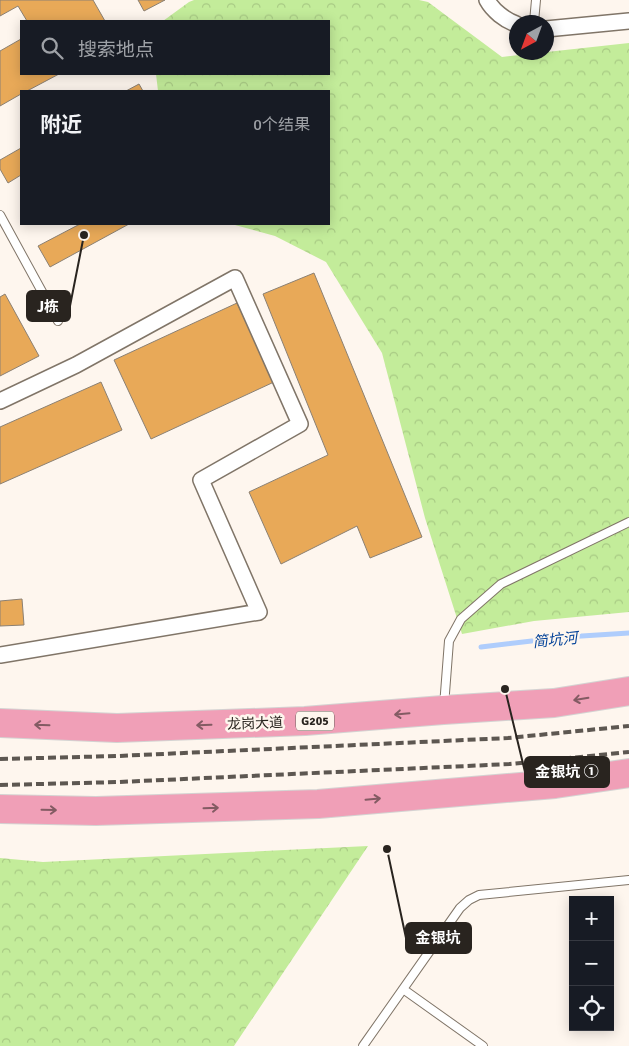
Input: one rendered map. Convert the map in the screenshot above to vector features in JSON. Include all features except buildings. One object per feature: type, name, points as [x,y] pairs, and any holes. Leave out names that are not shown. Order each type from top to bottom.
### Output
[{"type":"highway","name":"龙岗大道","points":[[0,723],[117,728],[305,722],[554,703],[629,691]]},
{"type":"highway","points":[[0,809],[96,811],[318,804],[555,784],[629,773]]},
{"type":"street","points":[[486,0],[509,21]]},
{"type":"street","points":[[554,28],[629,21]]},
{"type":"street","points":[[0,401],[76,365],[235,278],[300,424],[201,480],[259,612],[0,655]]},
{"type":"lane","points":[[535,15],[536,0]]},
{"type":"lane","points":[[0,215],[58,321]]},
{"type":"lane","points":[[443,710],[449,641],[461,619],[501,584],[629,522]]},
{"type":"lane","points":[[363,1046],[460,908],[469,900],[479,895],[629,880]]},
{"type":"lane","points":[[403,989],[483,1046]]},
{"type":"green space","points":[[194,0],[419,0],[428,2],[502,57],[509,56],[509,60],[554,60],[554,51],[629,43],[629,612],[534,621],[462,634],[425,518],[382,353],[326,262],[275,236],[235,225],[330,225],[330,90],[158,90],[156,75],[330,75],[330,20],[164,20]]},
{"type":"green space","points":[[368,846],[234,1046],[0,1046],[0,858],[43,862]]},
{"type":"waterway","name":"简坑河","points":[[481,647],[566,637],[629,633]]},
{"type":"railway","points":[[0,759],[118,756],[508,738],[629,726]]},
{"type":"railway","points":[[0,785],[119,782],[510,764],[629,752]]},
{"type":"place","name":"J栋","points":[[84,235]]},
{"type":"place","name":"金银坑 ①","points":[[505,689]]},
{"type":"place","name":"金银坑","points":[[387,849]]}]
